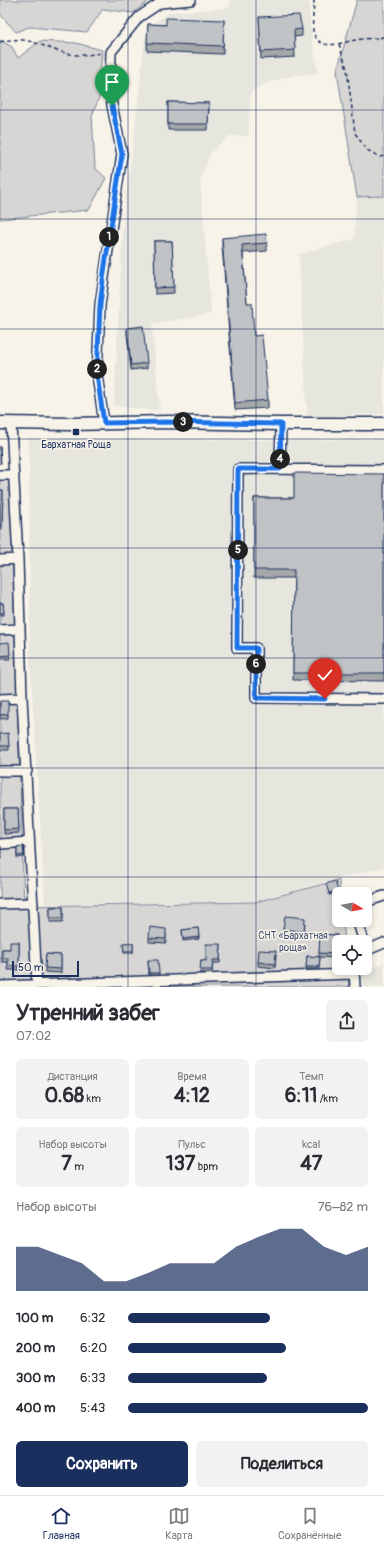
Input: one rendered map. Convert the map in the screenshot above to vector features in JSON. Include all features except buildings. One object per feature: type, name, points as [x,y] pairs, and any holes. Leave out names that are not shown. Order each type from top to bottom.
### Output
[{"type":"main road","points":[[6,423],[168,422],[384,424]]},
{"type":"lane","points":[[104,423],[97,375],[100,305],[122,154],[112,106],[110,85],[111,52],[139,16],[160,4],[191,0]]},
{"type":"lane","points":[[6,423],[14,475],[22,698],[37,985]]},
{"type":"lane","points":[[280,469],[281,424]]},
{"type":"lane","points":[[384,470],[238,469],[237,648],[256,648],[256,698],[384,699]]},
{"type":"lane","points":[[0,475],[14,475]]},
{"type":"lane","points":[[0,560],[18,559]]},
{"type":"lane","points":[[0,630],[20,629]]},
{"type":"lane","points":[[0,699],[22,698]]},
{"type":"lane","points":[[0,772],[27,771]]},
{"type":"lane","points":[[0,844],[30,842]]},
{"type":"lane","points":[[372,900],[384,896]]},
{"type":"lane","points":[[0,904],[33,903]]},
{"type":"lane","points":[[372,946],[384,943]]},
{"type":"lane","points":[[0,986],[332,972]]},
{"type":"lane","points":[[354,975],[355,987]]},
{"type":"path","points":[[314,0],[313,33],[317,41],[325,44],[339,44],[356,40],[384,37]]},
{"type":"path","points":[[0,42],[12,39],[30,40],[70,54],[82,55],[111,52]]},
{"type":"path","points":[[339,44],[347,69],[355,133],[367,150],[380,157],[384,156]]},
{"type":"shaded area","points":[[230,0],[309,0],[310,26],[318,73],[294,75],[264,84],[251,92],[248,136],[229,136],[211,152],[200,179],[211,314],[152,324],[160,411],[114,406],[124,208],[131,162],[146,29],[169,12],[229,8]]},
{"type":"shaded area","points":[[384,196],[384,414],[307,416],[299,254],[354,239],[357,197]]},
{"type":"shaded area","points":[[29,438],[280,440],[384,439],[384,867],[252,901],[45,904],[30,656]]},
{"type":"shaded area","points":[[384,962],[384,987],[361,987],[360,975],[372,975],[372,968]]},
{"type":"green space","points":[[0,0],[150,0],[133,13],[103,9],[87,32],[29,27],[16,32],[0,14]]},
{"type":"green space","points":[[357,0],[384,0],[384,196],[357,197],[337,71]]},
{"type":"green space","points":[[0,40],[12,47],[18,58],[40,41],[76,43],[102,50],[100,76],[103,87],[92,116],[95,168],[106,178],[89,210],[0,219]]},
{"type":"green space","name":"СНТ «Бархатная роща»","points":[[0,479],[10,479],[24,906],[255,902],[339,880],[340,887],[332,887],[332,927],[344,927],[344,935],[332,935],[332,975],[348,975],[349,987],[0,987]]},
{"type":"place","name":"Бархатная Роща","points":[[76,432]]},
{"type":"route","points":[[112,106],[122,154],[100,305],[97,375],[104,423],[168,422],[281,424],[280,469],[238,469],[237,648],[256,648],[256,698],[325,699]]}]
